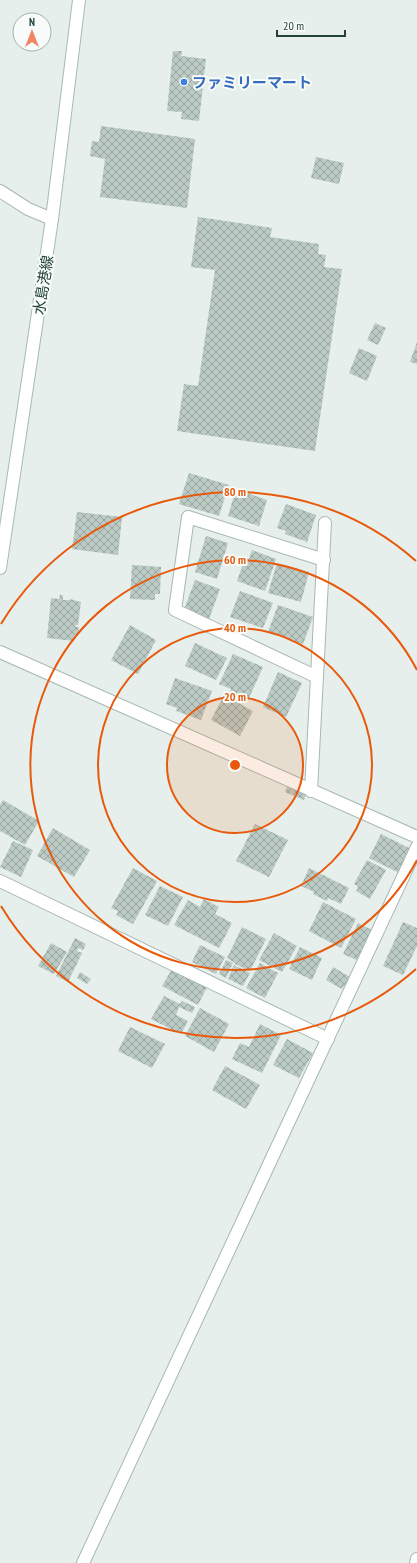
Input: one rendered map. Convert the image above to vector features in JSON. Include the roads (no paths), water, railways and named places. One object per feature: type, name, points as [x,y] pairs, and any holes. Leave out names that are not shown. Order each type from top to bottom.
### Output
[{"type":"street","name":"水島港線","points":[[0,568],[52,218],[78,0]]},
{"type":"street","points":[[0,191],[28,209],[52,218]]},
{"type":"street","points":[[317,677],[175,610],[188,517],[324,560]]},
{"type":"street","points":[[311,791],[325,523]]},
{"type":"street","points":[[0,652],[417,837]]},
{"type":"street","points":[[83,1563],[417,847]]},
{"type":"street","points":[[0,881],[328,1039]]},
{"type":"street","points":[[416,1563],[417,1559]]},
{"type":"place","name":"ファミリーマート","points":[[184,82]]}]
